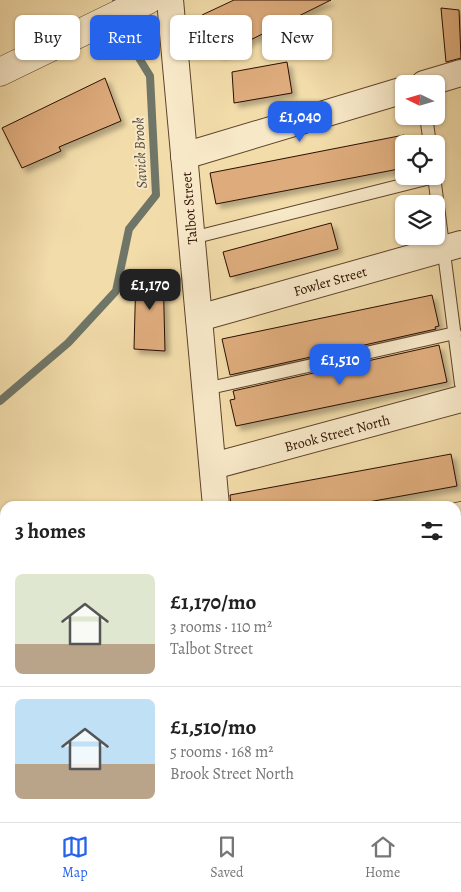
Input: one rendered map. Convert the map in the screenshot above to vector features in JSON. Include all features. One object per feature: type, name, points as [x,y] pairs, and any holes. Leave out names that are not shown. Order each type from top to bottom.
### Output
[{"type":"street","name":"Talbot Street","points":[[170,0],[216,501]]},
{"type":"street","points":[[0,70],[143,2]]},
{"type":"street","points":[[445,78],[461,73]]},
{"type":"street","points":[[184,156],[395,93]]},
{"type":"street","name":"Fowler Street","points":[[199,318],[452,246]]},
{"type":"street","name":"Brook Street North","points":[[213,466],[461,399]]},
{"type":"lane","points":[[192,238],[402,185]]},
{"type":"lane","points":[[436,185],[452,246],[454,333],[461,384]]},
{"type":"lane","points":[[206,389],[454,333]]},
{"type":"building","points":[[234,0],[331,0],[301,15],[262,15],[262,34],[252,39],[252,15],[202,15]]},
{"type":"building","points":[[441,8],[459,10],[461,58],[446,62]]},
{"type":"building","points":[[287,62],[292,93],[234,103],[232,72]]},
{"type":"building","points":[[105,78],[121,121],[59,147],[61,151],[22,168],[2,128]]},
{"type":"building","points":[[395,137],[395,170],[216,204],[210,173]]},
{"type":"building","points":[[331,223],[338,249],[230,277],[223,252]]},
{"type":"building","points":[[163,270],[165,351],[134,349],[136,272]]},
{"type":"building","points":[[432,295],[439,326],[435,327],[436,329],[230,375],[222,339]]},
{"type":"building","points":[[439,345],[447,382],[236,426],[230,400],[235,399],[233,391]]},
{"type":"building","points":[[451,454],[457,486],[374,501],[231,501],[230,495]]},
{"type":"waterway","name":"Savick Brook","points":[[0,401],[68,343],[116,291],[129,229],[156,195],[150,76],[131,45],[116,0]]}]
